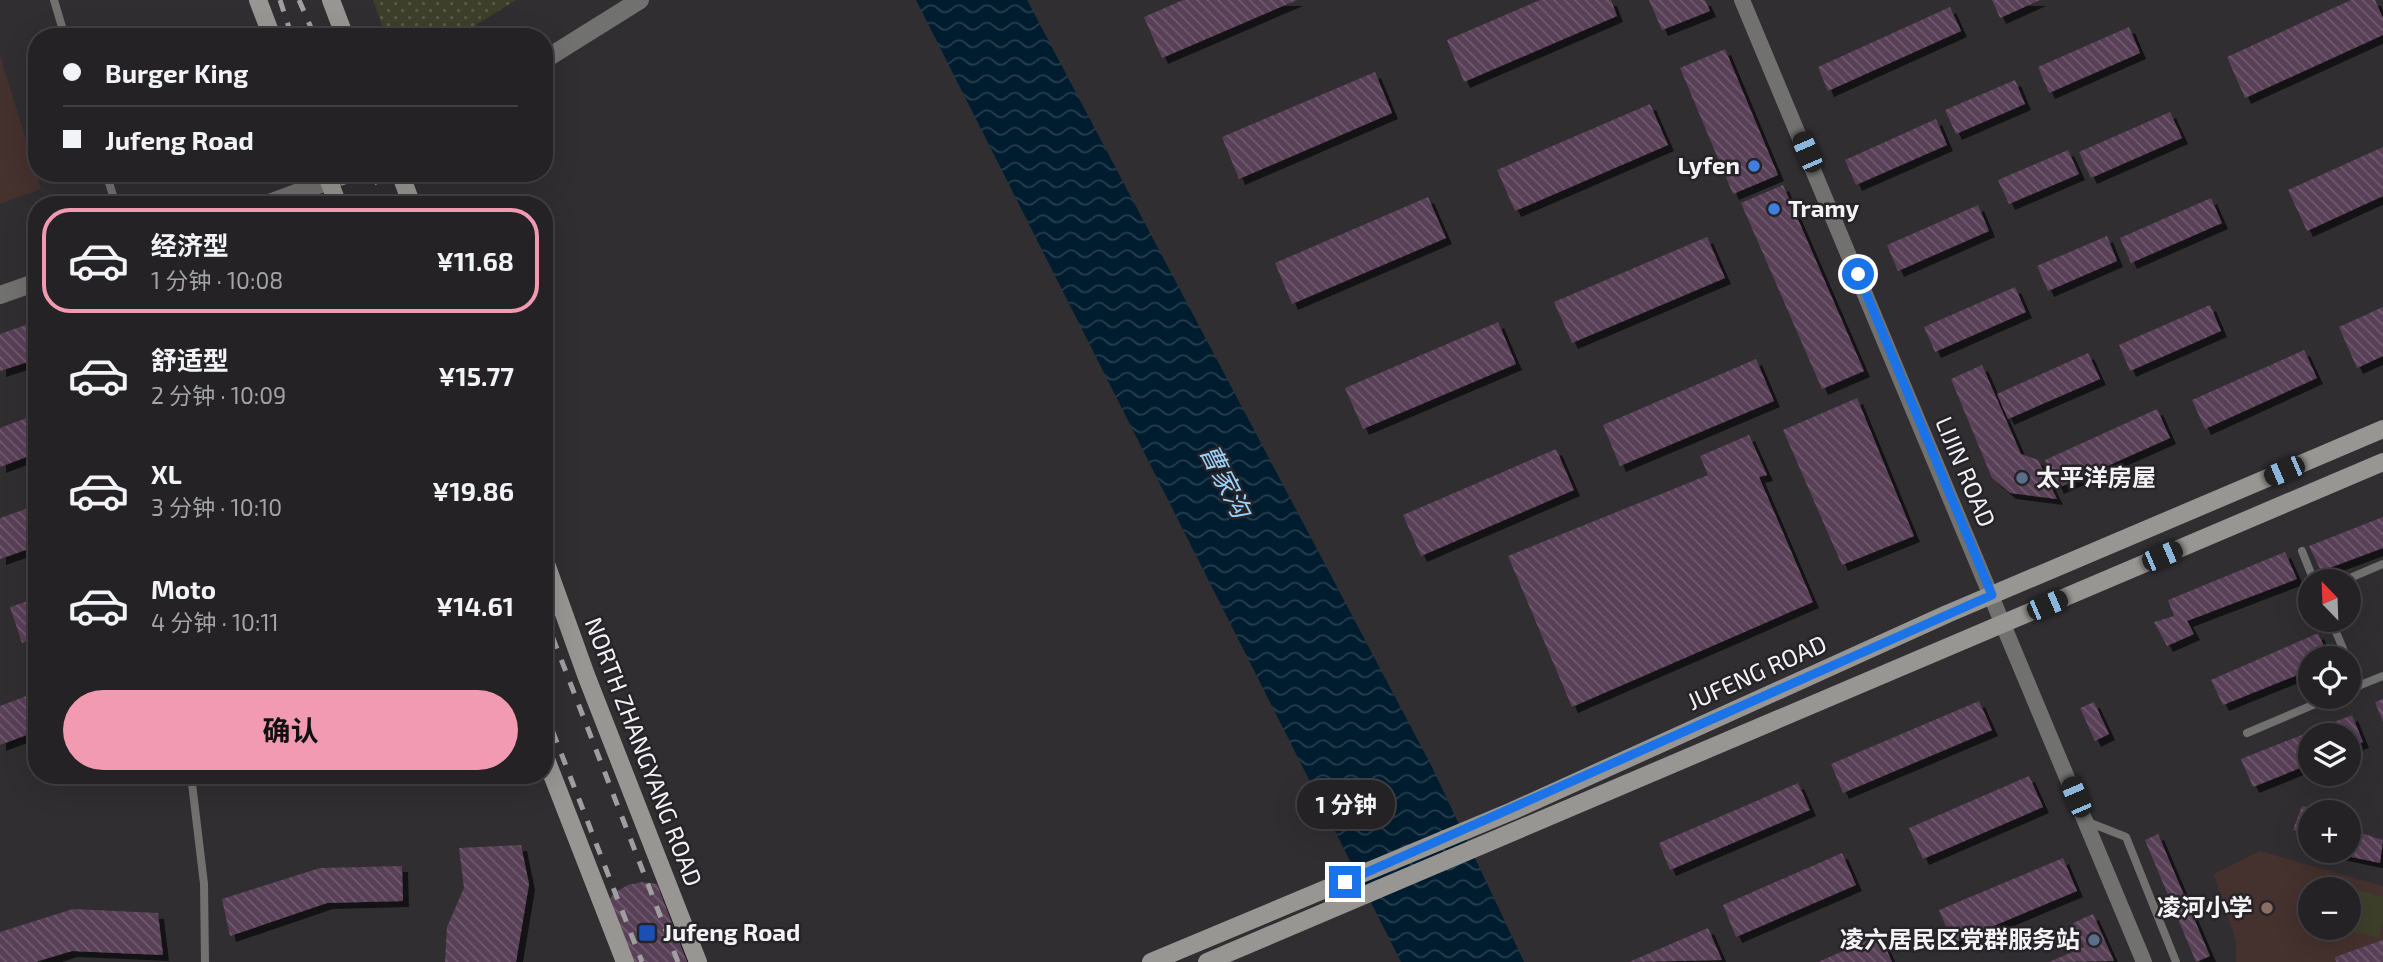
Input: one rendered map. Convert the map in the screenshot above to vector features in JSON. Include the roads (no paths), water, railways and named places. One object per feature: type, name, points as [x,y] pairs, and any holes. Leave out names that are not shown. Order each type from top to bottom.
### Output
[{"type":"main road","points":[[258,0],[269,28]]},
{"type":"main road","points":[[331,0],[342,28]]},
{"type":"main road","name":"JUFENG ROAD","points":[[1207,962],[1304,921],[1992,595],[2383,429]]},
{"type":"main road","name":"JUFENG ROAD","points":[[1151,962],[2004,623],[2383,462]]},
{"type":"main road","name":"NORTH ZHANGYANG ROAD","points":[[553,583],[698,962]]},
{"type":"main road","points":[[553,777],[625,962]]},
{"type":"street","points":[[553,54],[640,0]]},
{"type":"street","name":"LIJIN ROAD","points":[[1742,0],[2144,962]]},
{"type":"street","points":[[285,196],[319,182]]},
{"type":"street","points":[[0,295],[28,285]]},
{"type":"lane","points":[[54,0],[62,28]]},
{"type":"lane","points":[[2302,551],[2310,569]]},
{"type":"lane","points":[[2361,573],[2383,564]]},
{"type":"lane","points":[[2361,685],[2383,676]]},
{"type":"lane","points":[[2247,733],[2303,709]]},
{"type":"lane","points":[[192,784],[204,884],[205,962]]},
{"type":"lane","points":[[2086,822],[2126,837],[2176,962]]},
{"type":"water","name":"曹家沟","points":[[916,0],[1027,0],[1431,765],[1524,962],[1401,962]]},
{"type":"railway","points":[[280,0],[289,28]]},
{"type":"railway","points":[[299,0],[311,28]]},
{"type":"railway","points":[[344,182],[349,196]]},
{"type":"railway","points":[[377,182],[382,196]]},
{"type":"railway","points":[[553,638],[678,962]]},
{"type":"railway","points":[[553,732],[642,962]]},
{"type":"place","name":"Lyfen","points":[[1754,166]]},
{"type":"place","name":"Tramy","points":[[1774,209]]},
{"type":"place","name":"太平洋房屋","points":[[2022,478]]},
{"type":"place","name":"凌河小学","points":[[2267,908]]},
{"type":"place","name":"Jufeng Road","points":[[647,933]]},
{"type":"place","name":"凌六居民区党群服务站","points":[[2094,940]]}]
